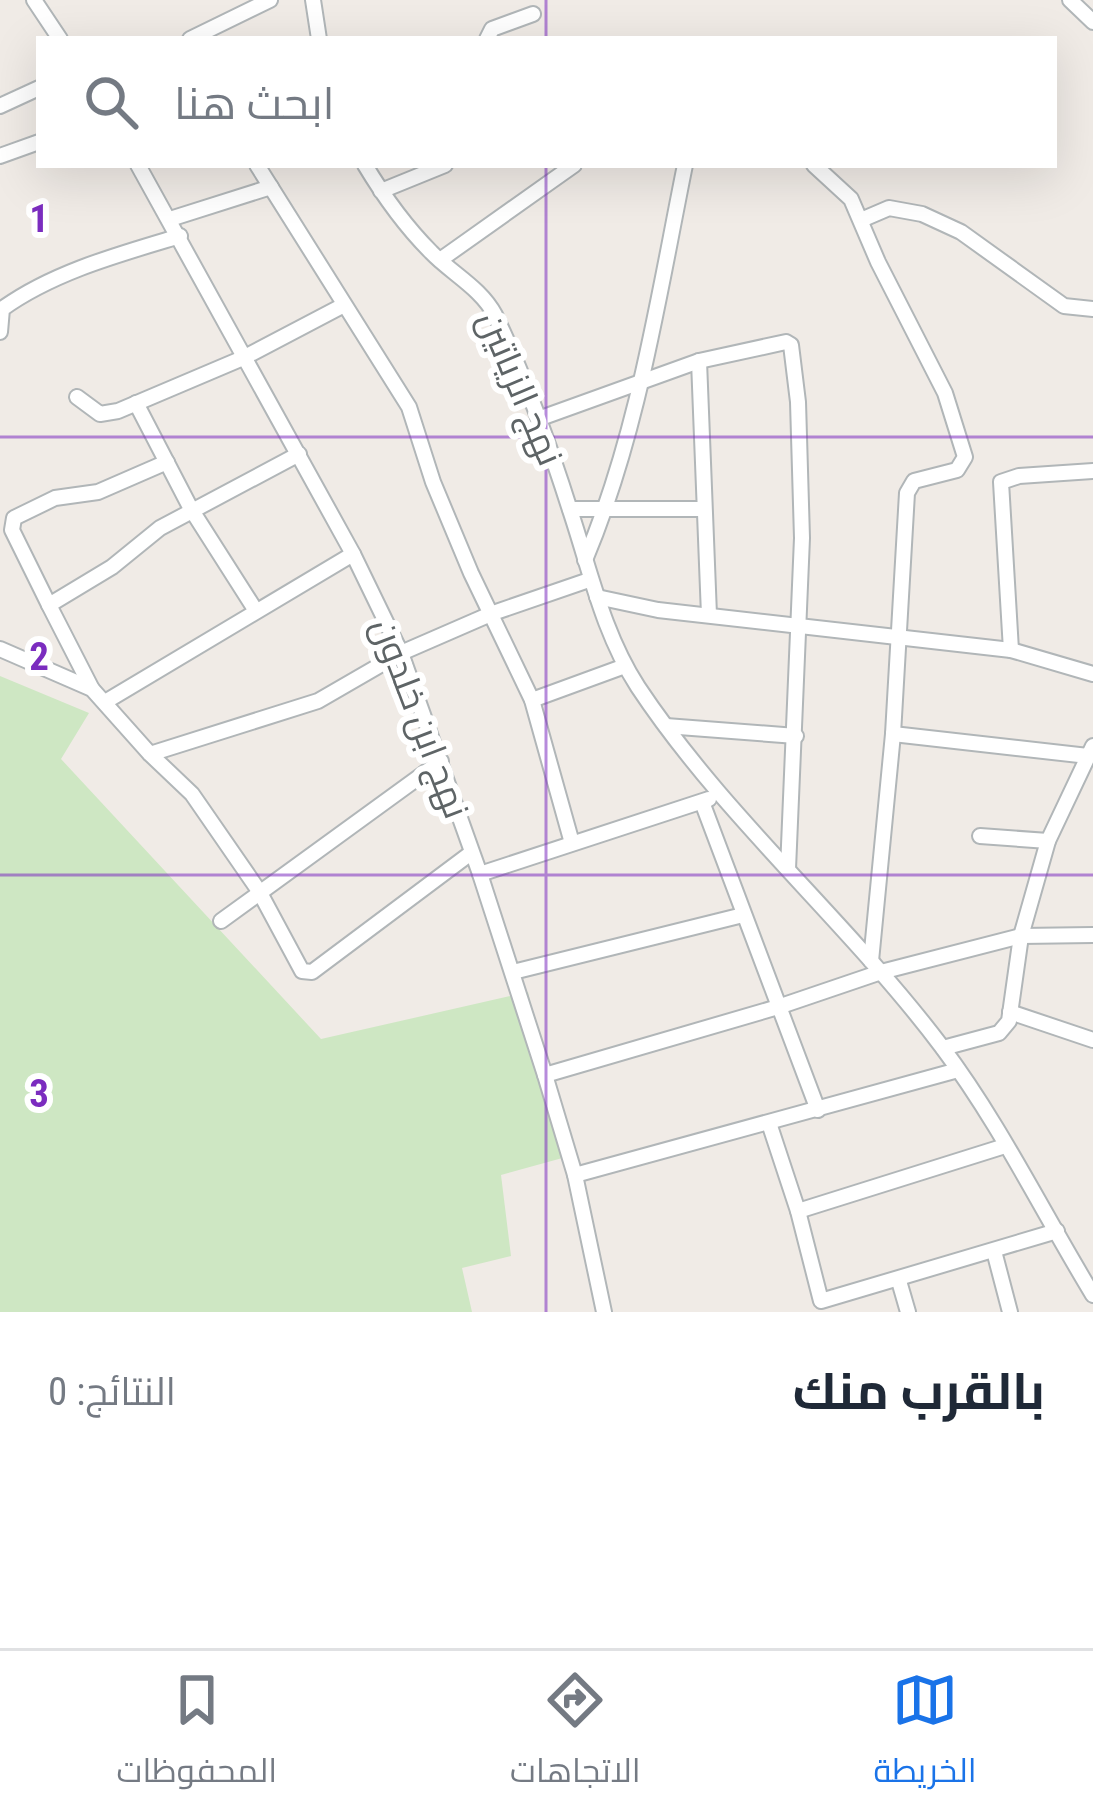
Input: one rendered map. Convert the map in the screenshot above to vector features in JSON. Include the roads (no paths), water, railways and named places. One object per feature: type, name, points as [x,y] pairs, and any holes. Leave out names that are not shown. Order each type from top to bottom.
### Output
[{"type":"street","points":[[34,0],[58,36]]},
{"type":"street","points":[[196,36],[270,0]]},
{"type":"street","points":[[313,0],[317,36]]},
{"type":"street","points":[[1070,0],[1093,22]]},
{"type":"street","points":[[488,36],[492,29],[533,14]]},
{"type":"street","points":[[0,106],[36,89]]},
{"type":"street","points":[[4,155],[36,143]]},
{"type":"street","name":"نهج ابن خلدون","points":[[143,168],[401,652],[545,1075],[575,1175],[604,1312]]},
{"type":"street","points":[[259,168],[409,407],[433,482],[471,573],[532,700],[572,843]]},
{"type":"street","name":"نهج الزياتين","points":[[367,168],[440,260],[489,305],[538,419],[589,580],[625,666],[721,795],[876,966],[943,1048],[1093,1295]]},
{"type":"street","points":[[381,190],[437,168]]},
{"type":"street","points":[[440,260],[570,168]]},
{"type":"street","points":[[585,560],[607,509],[649,350],[684,168]]},
{"type":"street","points":[[818,168],[842,188],[861,220],[945,393],[965,457],[957,470],[910,486],[876,966]]},
{"type":"street","points":[[170,219],[271,187]]},
{"type":"street","points":[[861,220],[890,208],[922,214],[961,232],[1061,304],[1093,309]]},
{"type":"street","points":[[0,332],[2,309],[16,299],[93,263],[180,236]]},
{"type":"street","points":[[77,397],[100,414],[136,403],[243,358],[344,305]]},
{"type":"street","points":[[538,419],[699,362],[786,342],[791,345],[799,402],[802,538],[788,869]]},
{"type":"street","points":[[699,362],[710,614]]},
{"type":"street","points":[[136,403],[191,509],[256,611]]},
{"type":"street","points":[[49,605],[112,567],[191,509],[298,454]]},
{"type":"street","points":[[167,462],[98,492],[55,498],[14,518],[13,530],[92,689],[192,794],[259,891],[298,967],[312,972],[471,853]]},
{"type":"street","points":[[1010,650],[1001,482],[1019,476],[1093,471]]},
{"type":"street","points":[[570,509],[704,509]]},
{"type":"street","points":[[105,702],[352,554]]},
{"type":"street","points":[[150,754],[318,701],[401,652],[589,580]]},
{"type":"street","points":[[597,597],[618,604],[1010,650],[1093,674]]},
{"type":"street","points":[[0,649],[92,689]]},
{"type":"street","points":[[532,700],[625,666]]},
{"type":"street","points":[[666,726],[796,736]]},
{"type":"street","points":[[893,734],[1090,751],[1048,841],[1022,936],[1009,1021],[999,1033],[943,1048]]},
{"type":"street","points":[[221,922],[441,761]]},
{"type":"street","points":[[480,874],[721,795]]},
{"type":"street","points":[[702,802],[818,1110]]},
{"type":"street","points":[[980,836],[1048,841]]},
{"type":"street","points":[[513,972],[742,915]]},
{"type":"street","points":[[545,1075],[778,1007],[876,966],[1022,936],[1093,935]]},
{"type":"street","points":[[1010,1012],[1093,1040]]},
{"type":"street","points":[[575,1175],[958,1070]]},
{"type":"street","points":[[769,1123],[822,1306],[1057,1231]]},
{"type":"street","points":[[798,1211],[1005,1146]]},
{"type":"street","points":[[994,1251],[1010,1312]]},
{"type":"street","points":[[898,1281],[908,1312]]}]
